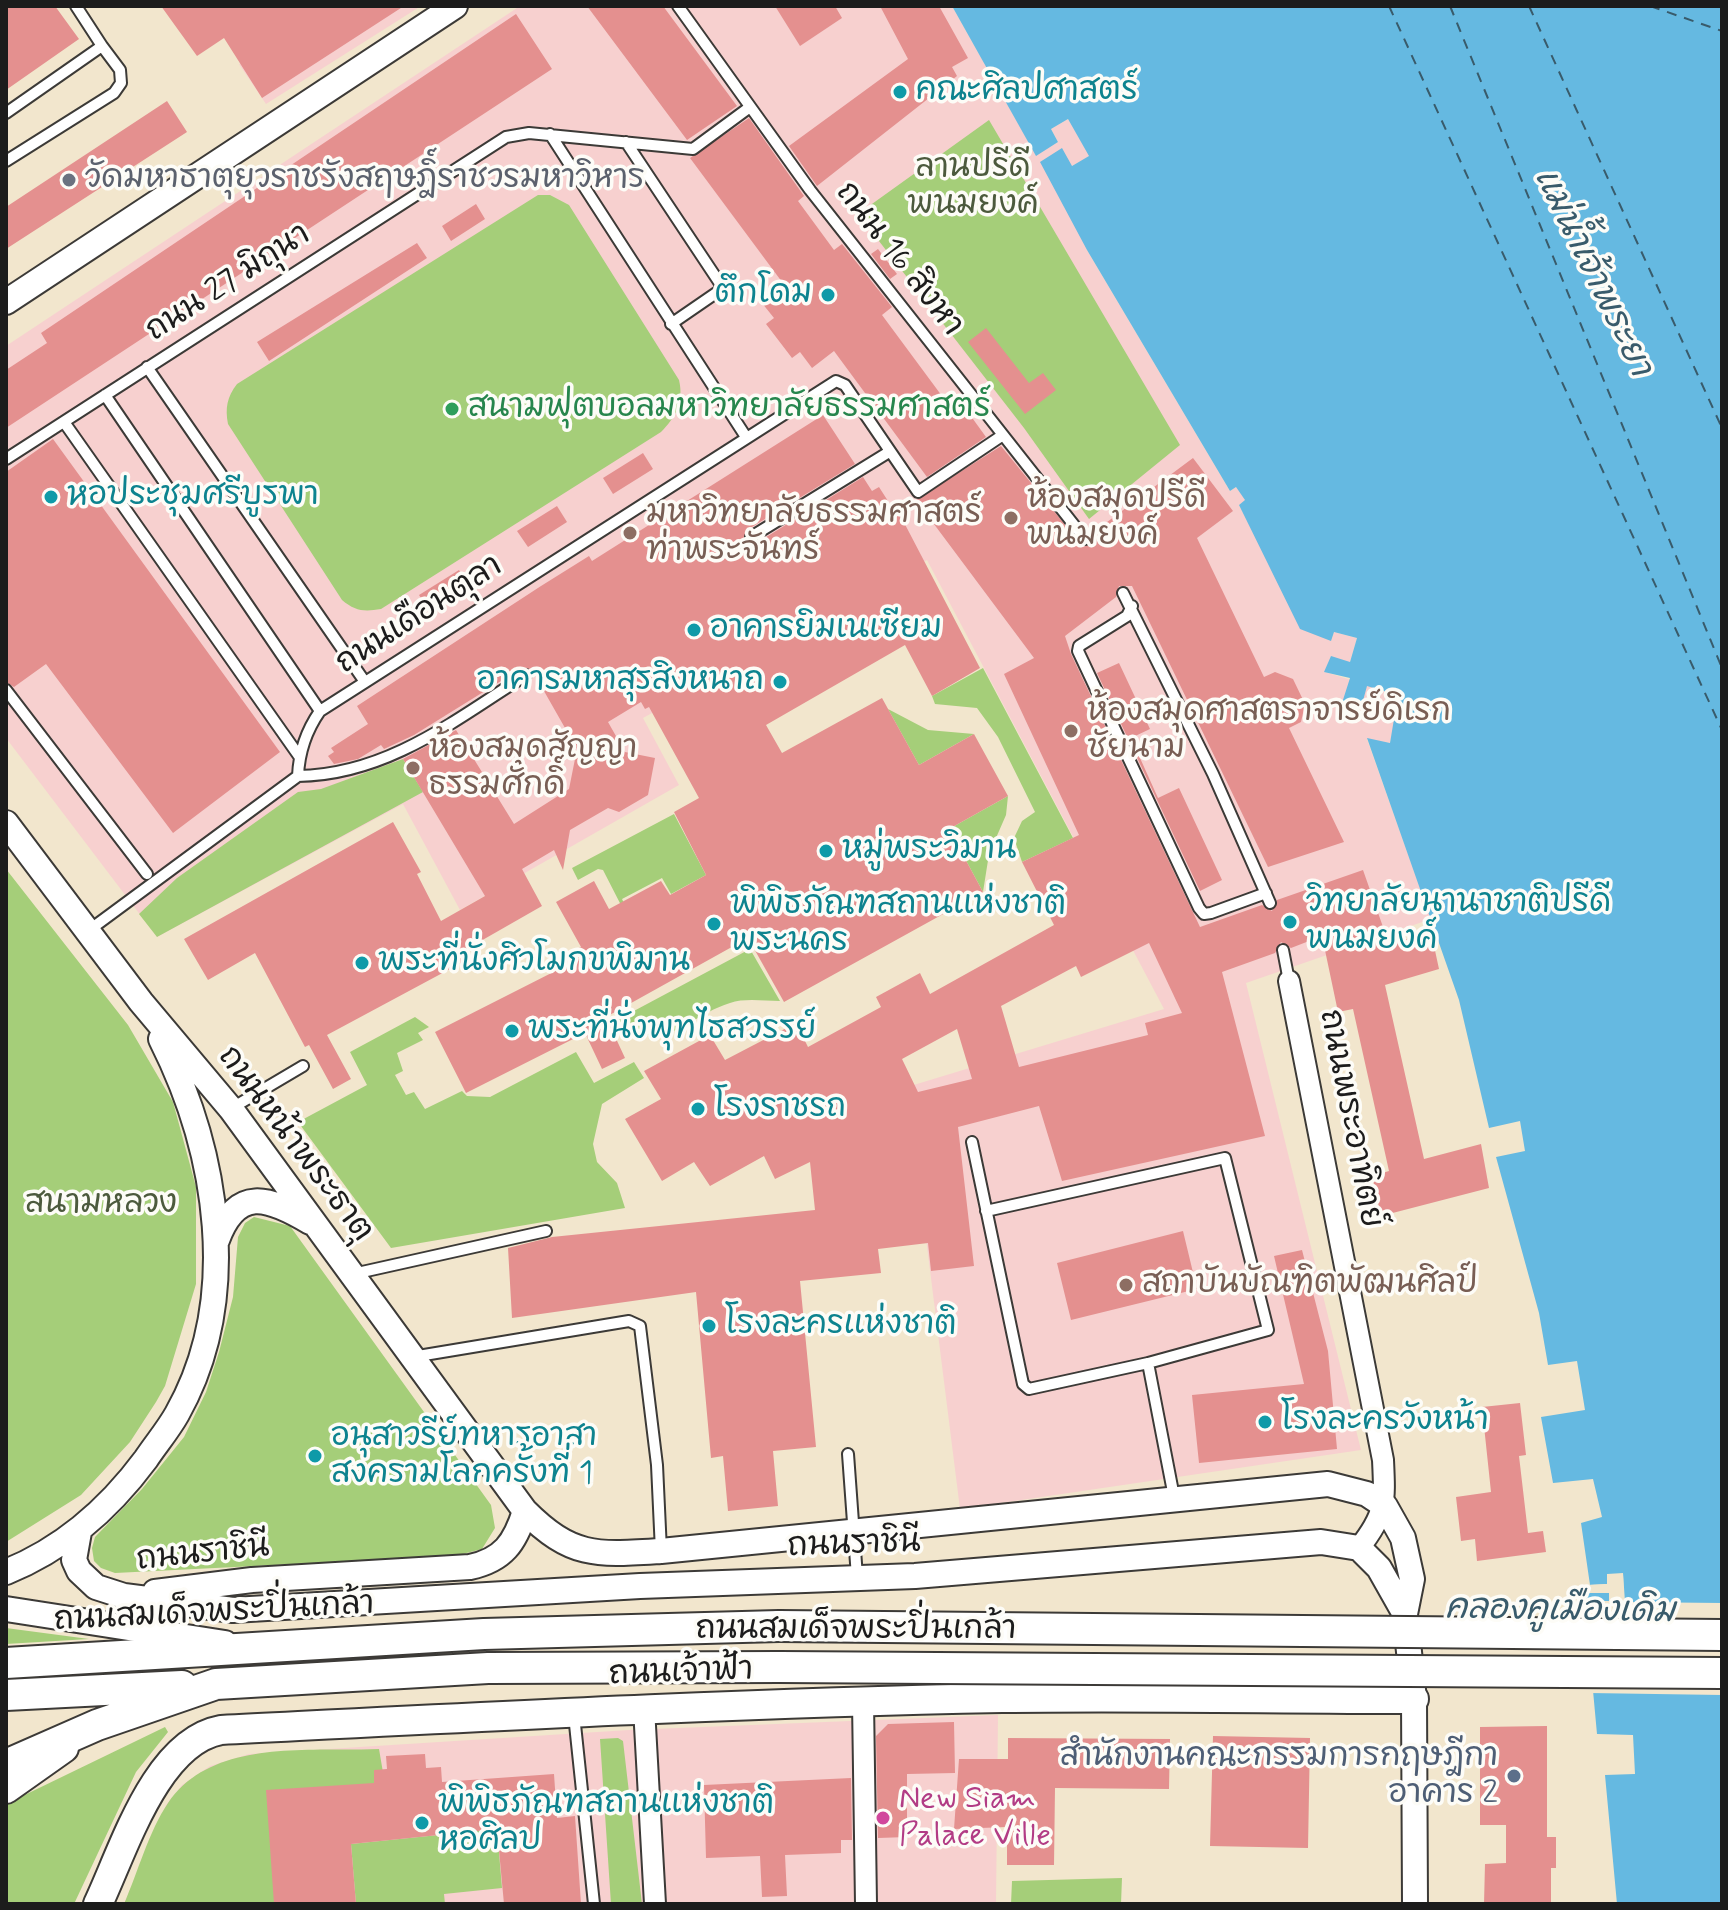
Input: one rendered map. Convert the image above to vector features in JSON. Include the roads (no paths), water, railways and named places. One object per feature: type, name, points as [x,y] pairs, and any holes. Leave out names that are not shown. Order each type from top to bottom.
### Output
[{"type":"main road","name":"ถนนสมเด็จพระปิ่นเกล้า","points":[[6,1663],[542,1631],[779,1626],[1722,1635]]},
{"type":"main road","name":"ถนนสมเด็จพระปิ่นเกล้า","points":[[6,1765],[97,1725],[216,1684],[488,1668],[1722,1673]]},
{"type":"main road","points":[[6,1695],[216,1684]]},
{"type":"main road","name":"ถนนเจ้าฟ้า","points":[[98,1904],[157,1778],[181,1748],[206,1733],[644,1708],[1412,1687]]},
{"type":"main road","points":[[6,1789],[97,1725]]},
{"type":"street","points":[[6,302],[455,6]]},
{"type":"street","name":"ถนนหน้าพระธาตุ","points":[[6,823],[141,1002],[231,1109],[525,1511]]},
{"type":"street","name":"ถนนพระอาทิตย์","points":[[1289,981],[1383,1460],[1376,1500],[1403,1538],[1412,1579],[1406,1621],[1412,1687],[1415,1904]]},
{"type":"street","points":[[6,1572],[30,1563],[79,1532],[130,1480],[183,1402],[201,1358],[210,1319],[216,1242],[212,1192],[192,1110],[141,1002]]},
{"type":"street","points":[[216,1242],[223,1223],[234,1209],[245,1202],[274,1203],[315,1225]]},
{"type":"street","name":"ถนนราชินี","points":[[124,1596],[252,1580],[470,1567],[492,1562],[507,1551],[525,1511],[547,1533],[582,1551],[599,1554],[854,1533],[1174,1497],[1328,1484],[1376,1500]]},
{"type":"street","points":[[1376,1500],[1376,1526],[1359,1548],[1379,1568],[1406,1621]]},
{"type":"street","points":[[79,1532],[74,1552],[79,1571],[96,1587],[124,1596]]},
{"type":"street","name":"ถนนราชินี","points":[[124,1596],[233,1610],[640,1586],[857,1579],[1321,1542],[1359,1548]]},
{"type":"street","name":"ถนนราชินี","points":[[6,1609],[96,1620],[248,1647]]},
{"type":"street","points":[[863,1702],[866,1904]]},
{"type":"street","points":[[644,1708],[655,1904]]},
{"type":"lane","points":[[6,161],[114,93],[121,83],[120,70],[76,6]]},
{"type":"lane","name":"ถนน 16 สิงหา","points":[[678,6],[810,190],[1085,539]]},
{"type":"lane","points":[[6,113],[102,46]]},
{"type":"lane","name":"ถนน 27 มิถุนา","points":[[6,459],[506,137],[529,133],[550,134],[693,149],[750,107]]},
{"type":"lane","points":[[550,134],[746,437]]},
{"type":"lane","points":[[626,142],[721,285],[719,291],[671,324]]},
{"type":"lane","points":[[147,367],[365,682]]},
{"type":"lane","name":"ถนนเดือนตุลา","points":[[298,776],[299,756],[320,711],[836,381],[845,385],[889,452]]},
{"type":"lane","points":[[105,395],[320,711]]},
{"type":"lane","points":[[64,422],[299,756]]},
{"type":"lane","points":[[751,537],[889,452],[918,492],[1003,435]]},
{"type":"lane","points":[[1123,593],[1132,606],[1268,898],[1211,913],[1204,914],[1199,908],[1078,651],[1079,646],[1127,616],[1132,606]]},
{"type":"lane","points":[[88,931],[298,776],[342,773],[415,746],[526,675]]},
{"type":"lane","points":[[6,690],[147,874]]},
{"type":"lane","points":[[1283,950],[1289,981]]},
{"type":"lane","points":[[231,1109],[303,1066]]},
{"type":"lane","points":[[972,1142],[986,1211],[1025,1386],[1029,1389],[1148,1363],[1268,1330],[1225,1158],[986,1211]]},
{"type":"lane","points":[[352,1274],[546,1231]]},
{"type":"lane","points":[[411,1357],[629,1321],[640,1326],[657,1465],[661,1551]]},
{"type":"lane","points":[[1148,1363],[1174,1497]]},
{"type":"lane","points":[[848,1454],[857,1579]]},
{"type":"lane","points":[[573,1712],[594,1904]]},
{"type":"water","name":"แม่น้ำเจ้าพระยา","points":[[952,6],[1722,6],[1722,1904],[1617,1904],[1605,1775],[1635,1774],[1633,1735],[1597,1734],[1584,1593],[1609,1592],[1610,1602],[1624,1602],[1623,1574],[1608,1574],[1608,1584],[1590,1585],[1581,1523],[1602,1517],[1593,1479],[1553,1483],[1541,1417],[1585,1410],[1577,1361],[1548,1365],[1539,1313],[1496,1157],[1525,1151],[1520,1121],[1489,1128],[1459,1000],[1367,738],[1390,743],[1394,719],[1384,717],[1390,693],[1367,686],[1361,708],[1342,703],[1350,678],[1324,672],[1331,656],[1350,662],[1357,638],[1334,632],[1331,641],[1300,629],[1239,505],[1245,500],[1236,487],[1230,491],[1087,250],[1040,162],[1062,148],[1072,166],[1089,156],[1068,119],[1051,129],[1058,142],[1036,156]]},
{"type":"place","name":"คณะศิลปศาสตร์","points":[[900,92]]},
{"type":"place","name":"วัดมหาธาตุยุวราชรังสฤษฎิ์ราชวรมหาวิหาร","points":[[69,180]]},
{"type":"place","name":"ตึกโดม","points":[[828,295]]},
{"type":"place","name":"สนามฟุตบอลมหาวิทยาลัยธรรมศาสตร์","points":[[452,409]]},
{"type":"place","name":"หอประชุมศรีบูรพา","points":[[51,497]]},
{"type":"place","name":"ห้องสมุดปรีดี พนมยงค์","points":[[1011,518]]},
{"type":"place","name":"มหาวิทยาลัยธรรมศาสตร์ ท่าพระจันทร์","points":[[630,533]]},
{"type":"place","name":"อาคารยิมเนเซียม","points":[[694,630]]},
{"type":"place","name":"อาคารมหาสุรสิงหนาถ","points":[[780,682]]},
{"type":"place","name":"ห้องสมุดศาสตราจารย์ดิเรก ชัยนาม","points":[[1071,731]]},
{"type":"place","name":"ห้องสมุดสัญญา ธรรมศักดิ์","points":[[413,768]]},
{"type":"place","name":"หมู่พระวิมาน","points":[[826,851]]},
{"type":"place","name":"วิทยาลัยนานาชาติปรีดี พนมยงค์","points":[[1290,922]]},
{"type":"place","name":"พิพิธภัณฑสถานแห่งชาติ พระนคร","points":[[714,924]]},
{"type":"place","name":"พระที่นั่งศิวโมกขพิมาน","points":[[362,963]]},
{"type":"place","name":"พระที่นั่งพุทไธสวรรย์","points":[[512,1031]]},
{"type":"place","name":"โรงราชรถ","points":[[698,1109]]},
{"type":"place","name":"สถาบันบัณฑิตพัฒนศิลป์","points":[[1126,1285]]},
{"type":"place","name":"โรงละครแห่งชาติ","points":[[709,1326]]},
{"type":"place","name":"โรงละครวังหน้า","points":[[1265,1422]]},
{"type":"place","name":"อนุสาวรีย์ทหารอาสา สงครามโลกครั้งที่ 1","points":[[315,1456]]},
{"type":"place","name":"สำนักงานคณะกรรมการกฤษฎีกา อาคาร 2","points":[[1514,1776]]},
{"type":"place","name":"New Siam Palace Ville","points":[[883,1818]]},
{"type":"place","name":"พิพิธภัณฑสถานแห่งชาติ หอศิลป","points":[[422,1823]]},
{"type":"park label","name":"ลานปรีดี พนมยงค์","points":[[973,188]]},
{"type":"park label","name":"สนามหลวง","points":[[101,1205]]},
{"type":"water label","name":"คลองคูเมืองเดิม","points":[[1560,1612]]}]
